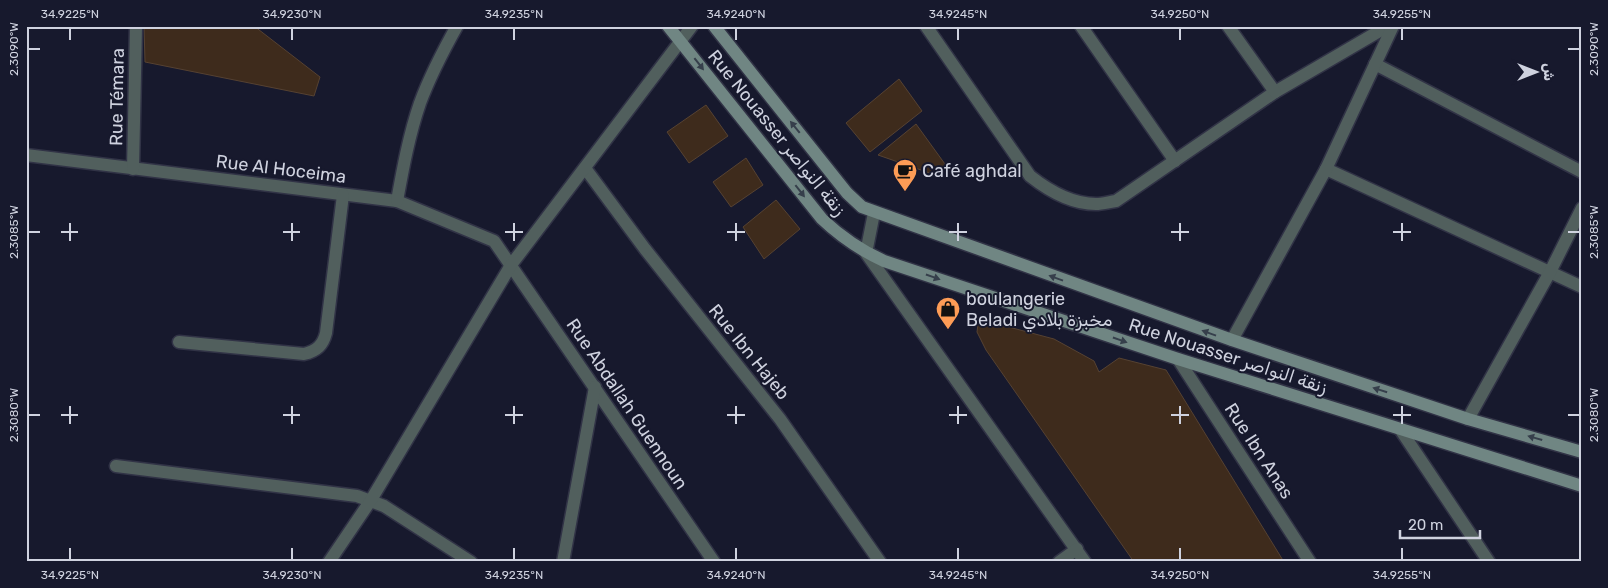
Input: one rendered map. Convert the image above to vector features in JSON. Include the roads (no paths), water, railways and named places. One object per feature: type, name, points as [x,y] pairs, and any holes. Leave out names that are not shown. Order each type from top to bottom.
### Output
[{"type":"main road","name":"Rue Nouasser زنقة النواصر","points":[[668,26],[822,219],[835,232],[866,253],[884,261],[1178,359],[1582,486]]},
{"type":"main road","name":"Rue Nouasser زنقة النواصر","points":[[714,26],[847,193],[862,207],[874,213]]},
{"type":"main road","points":[[874,213],[1232,340],[1468,419],[1582,452]]},
{"type":"street","name":"Rue Témara","points":[[133,168],[136,26]]},
{"type":"street","points":[[397,202],[406,152],[420,103],[440,56],[457,26]]},
{"type":"street","points":[[329,562],[371,500],[511,266],[692,26]]},
{"type":"street","points":[[926,26],[1030,176],[1046,189],[1066,198],[1095,204],[1116,201],[1275,92],[1388,26]]},
{"type":"street","points":[[1081,26],[1175,161]]},
{"type":"street","points":[[1228,26],[1275,92]]},
{"type":"street","points":[[1232,340],[1326,168],[1393,26]]},
{"type":"street","points":[[1375,64],[1582,172]]},
{"type":"street","name":"Rue Al Hoceima","points":[[26,155],[397,202],[494,241],[511,266]]},
{"type":"street","name":"Rue Ibn Hajeb","points":[[585,168],[645,249],[780,419],[880,562]]},
{"type":"street","points":[[1326,168],[1582,286]]},
{"type":"street","points":[[179,342],[304,354],[316,350],[321,345],[326,333],[343,195]]},
{"type":"street","points":[[1468,419],[1550,272],[1582,208]]},
{"type":"street","name":"Rue Nouasser زنقة النواصر","points":[[874,213],[866,253],[1085,562]]},
{"type":"street","name":"Rue Abdallah Guennoun","points":[[511,266],[714,562]]},
{"type":"street","name":"Rue Ibn Anas","points":[[1178,359],[1310,562]]},
{"type":"street","points":[[563,562],[595,387]]},
{"type":"street","points":[[1400,429],[1489,562]]},
{"type":"street","points":[[116,466],[342,493],[371,500],[396,512],[471,562]]},
{"type":"street","points":[[1059,562],[1077,549]]},
{"type":"place","name":"Café aghdal","points":[[905,192]]},
{"type":"place","name":"boulangerie Beladi مخبزة بلادي","points":[[948,330]]}]
